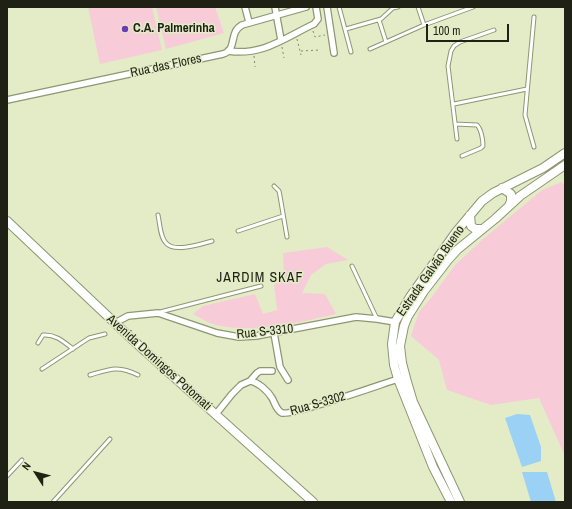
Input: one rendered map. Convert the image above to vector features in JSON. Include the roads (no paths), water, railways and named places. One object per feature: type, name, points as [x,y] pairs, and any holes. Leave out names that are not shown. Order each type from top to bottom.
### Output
[{"type":"main road","name":"Estrada Galvão Bueno","points":[[451,502],[430,460],[398,380],[394,364],[392,344],[395,322],[410,298],[470,215],[482,201],[502,188],[543,168],[565,153]]},
{"type":"main road","name":"Estrada Galvão Bueno","points":[[460,502],[413,402],[402,363],[400,337],[408,316],[437,274],[457,250],[508,206],[536,184],[565,165]]},
{"type":"main road","points":[[502,188],[510,194],[511,201],[508,206]]},
{"type":"main road","points":[[470,215],[471,226],[475,229],[482,229]]},
{"type":"main road","name":"Avenida Domingos Potomati","points":[[7,221],[115,323],[313,502]]},
{"type":"street","points":[[245,7],[249,22]]},
{"type":"street","points":[[275,7],[281,40]]},
{"type":"street","points":[[302,8],[242,25],[235,30],[232,46],[228,51],[241,53],[265,49],[311,25],[318,19],[316,7]]},
{"type":"street","points":[[327,7],[334,54]]},
{"type":"street","name":"Rua das Flores","points":[[7,100],[223,54],[228,51]]},
{"type":"street","name":"Rua S-3310","points":[[115,323],[128,316],[158,313],[200,328],[231,336],[256,336],[356,317],[395,322]]},
{"type":"street","points":[[274,332],[280,367],[288,380]]},
{"type":"street","points":[[216,414],[241,385],[250,381],[260,371],[272,371]]},
{"type":"street","name":"Rua S-3302","points":[[250,381],[254,382],[269,394],[280,412],[286,413],[315,406],[398,380]]},
{"type":"lane","points":[[339,7],[351,52]]},
{"type":"lane","points":[[346,29],[379,20],[385,17],[393,8],[398,7]]},
{"type":"lane","points":[[418,7],[424,25]]},
{"type":"lane","points":[[456,7],[457,12]]},
{"type":"lane","points":[[370,49],[424,25],[474,7]]},
{"type":"lane","points":[[534,17],[525,115],[534,146]]},
{"type":"lane","points":[[379,20],[386,42]]},
{"type":"lane","points":[[458,139],[448,66],[451,51],[454,46],[460,42],[494,30]]},
{"type":"lane","points":[[454,104],[527,89]]},
{"type":"lane","points":[[455,124],[477,125],[479,127],[483,143],[481,148],[462,156]]},
{"type":"lane","points":[[274,186],[279,191],[287,237]]},
{"type":"lane","points":[[158,215],[162,236],[166,244],[174,248],[212,241]]},
{"type":"lane","points":[[238,231],[283,216]]},
{"type":"lane","points":[[352,266],[377,319]]},
{"type":"lane","points":[[158,313],[261,286]]},
{"type":"lane","points":[[42,369],[89,338],[105,334]]},
{"type":"lane","points":[[38,343],[43,335],[51,335],[73,349]]},
{"type":"lane","points":[[90,375],[118,368],[127,369],[138,375]]},
{"type":"lane","points":[[53,502],[110,439]]},
{"type":"lane","points":[[7,476],[22,460]]},
{"type":"water","points":[[517,414],[530,415],[541,447],[541,461],[522,467],[505,418]]},
{"type":"water","points":[[522,472],[547,472],[556,502],[531,502]]},
{"type":"place","name":"C.A. Palmerinha","points":[[125,29]]},
{"type":"district","name":"JARDIM SKAF","points":[[260,278]]}]
